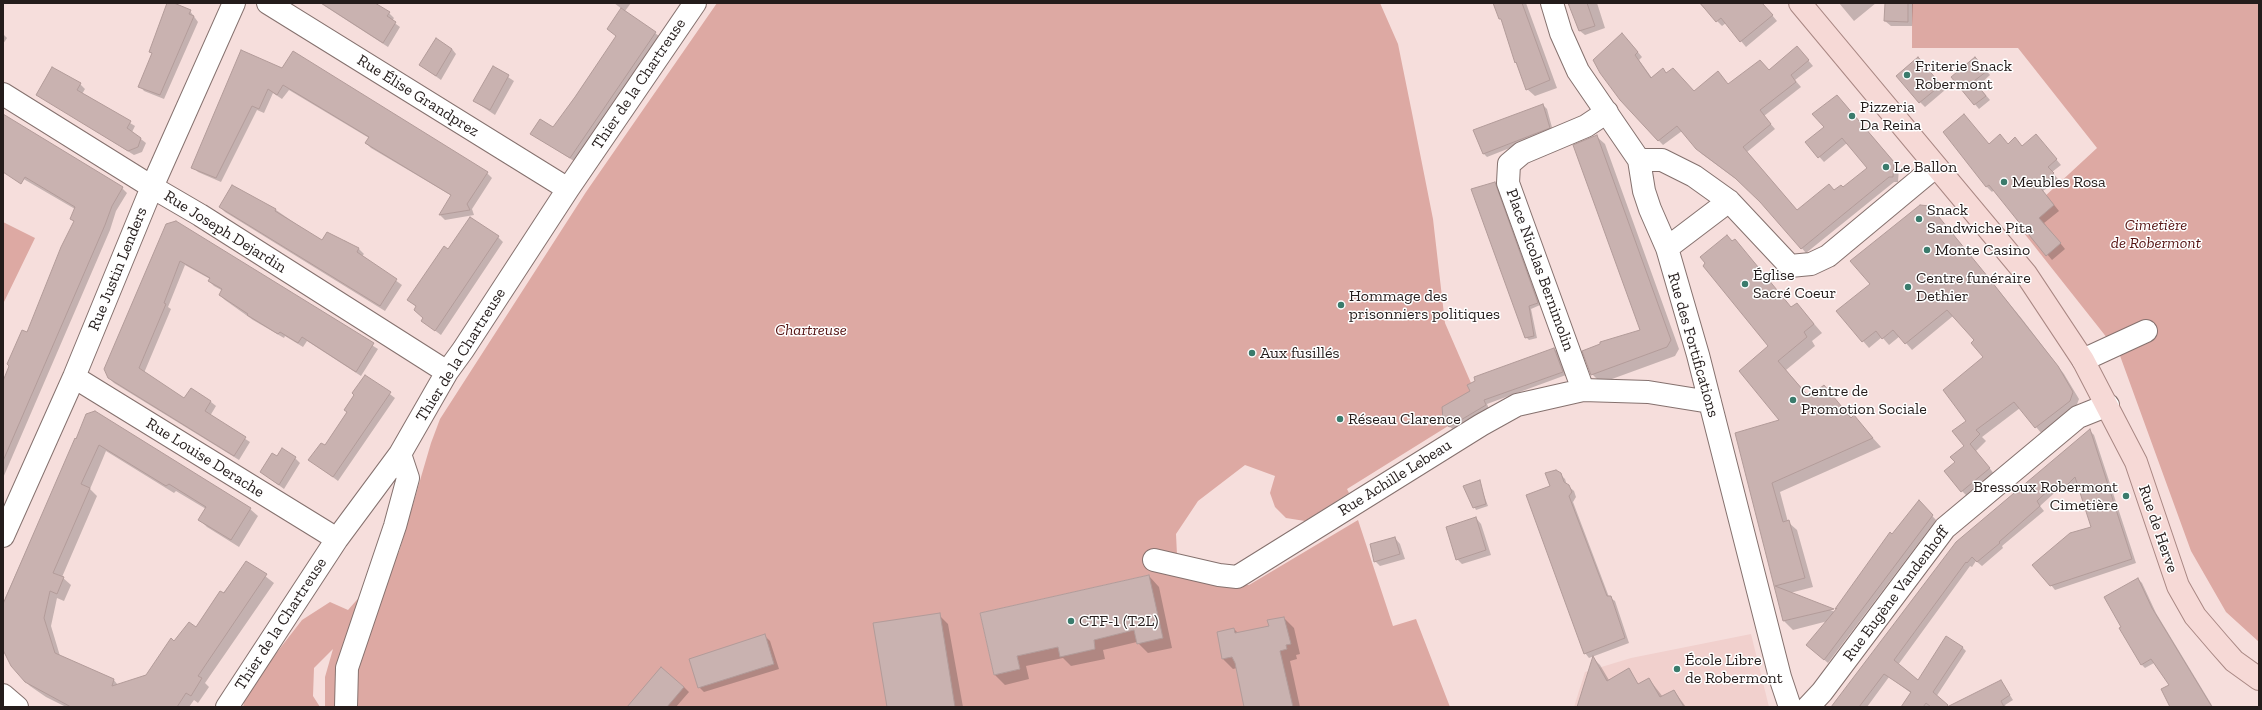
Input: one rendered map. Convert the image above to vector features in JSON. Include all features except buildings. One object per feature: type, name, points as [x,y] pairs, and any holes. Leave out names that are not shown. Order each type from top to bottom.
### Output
[{"type":"main road","name":"Rue de Herve","points":[[1800,3],[1935,167],[2026,274],[2083,360],[2108,405],[2136,462],[2178,586],[2195,616],[2234,661],[2259,679]]},
{"type":"street","name":"Rue Justin Lenders","points":[[3,536],[74,378],[152,187],[234,3]]},
{"type":"street","name":"Rue Élise Grandprez","points":[[268,3],[568,189]]},
{"type":"street","name":"Rue des Fortifications","points":[[1552,3],[1561,33],[1578,71],[1639,160],[1644,191],[1667,248],[1710,402],[1780,677],[1790,707]]},
{"type":"street","name":"Thier de la Chartreuse","points":[[227,707],[337,539],[400,454],[447,372],[463,350],[686,6]]},
{"type":"street","name":"Rue Joseph Dejardin","points":[[3,94],[152,187],[200,215],[447,372]]},
{"type":"street","name":"Place Nicolas Bernimolin","points":[[1583,390],[1508,183],[1509,164],[1522,153],[1580,129],[1607,112]]},
{"type":"street","points":[[1639,160],[1662,160],[1694,176],[1728,201],[1790,266],[1811,264],[1828,256],[1935,167]]},
{"type":"street","points":[[1667,248],[1728,201]]},
{"type":"street","points":[[2083,360],[2146,331]]},
{"type":"street","name":"Rue Louise Derache","points":[[74,378],[337,539]]},
{"type":"street","name":"Rue Achille Lebeau","points":[[1154,560],[1219,575],[1237,577],[1481,425],[1517,405],[1583,390],[1648,392],[1710,402]]},
{"type":"street","name":"Rue Eugène Vandenhoff","points":[[1808,707],[1822,692],[1945,528],[2078,417],[2108,405]]},
{"type":"street","points":[[346,707],[347,668],[395,526],[408,478],[400,454]]},
{"type":"street","points":[[3,695],[16,707]]},
{"type":"shaded area","name":"École Libre de Robermont","points":[[1751,634],[1769,707],[1574,707],[1585,672],[1631,658]]},
{"type":"green space","name":"Chartreuse","points":[[717,3],[1380,3],[1398,44],[1433,219],[1445,323],[1471,383],[1477,408],[1347,489],[1349,493],[1305,521],[1286,518],[1275,507],[1270,493],[1275,476],[1245,465],[1198,501],[1176,534],[1178,576],[1249,585],[1358,520],[1393,626],[1416,619],[1450,707],[325,707],[325,677],[333,649],[314,668],[313,696],[320,707],[243,707],[246,692],[302,620],[330,602],[348,610],[399,552],[431,443],[440,419],[586,192]],"holes":[[[1149,575],[1137,643],[1134,630],[1094,640],[1095,649],[1060,656],[1058,647],[1017,656],[1020,669],[994,675],[980,613]]]},
{"type":"green space","name":"Cimetière de Robermont","points":[[1912,3],[2259,3],[2259,642],[2226,612],[2191,551],[2119,353],[2016,223],[2097,148],[2018,48],[1912,48]]},
{"type":"green space","points":[[3,222],[35,238],[3,304]]},
{"type":"place","name":"Friterie Snack Robermont","points":[[1907,75]]},
{"type":"place","name":"Pizzeria Da Reina","points":[[1852,116]]},
{"type":"place","name":"Le Ballon","points":[[1886,167]]},
{"type":"place","name":"Meubles Rosa","points":[[2004,182]]},
{"type":"place","name":"Snack Sandwiche Pita","points":[[1919,219]]},
{"type":"place","name":"Monte Casino","points":[[1927,250]]},
{"type":"place","name":"Église Sacré Coeur","points":[[1745,284]]},
{"type":"place","name":"Centre funéraire Dethier","points":[[1908,287]]},
{"type":"place","name":"Hommage des prisonniers politiques","points":[[1341,305]]},
{"type":"place","name":"Aux fusillés","points":[[1252,353]]},
{"type":"place","name":"Centre de Promotion Sociale","points":[[1793,400]]},
{"type":"place","name":"Réseau Clarence","points":[[1340,419]]},
{"type":"place","name":"Bressoux Robermont Cimetière","points":[[2126,496]]},
{"type":"place","name":"CTF-1 (T2L)","points":[[1071,621]]},
{"type":"place","name":"École Libre de Robermont","points":[[1677,669]]}]
